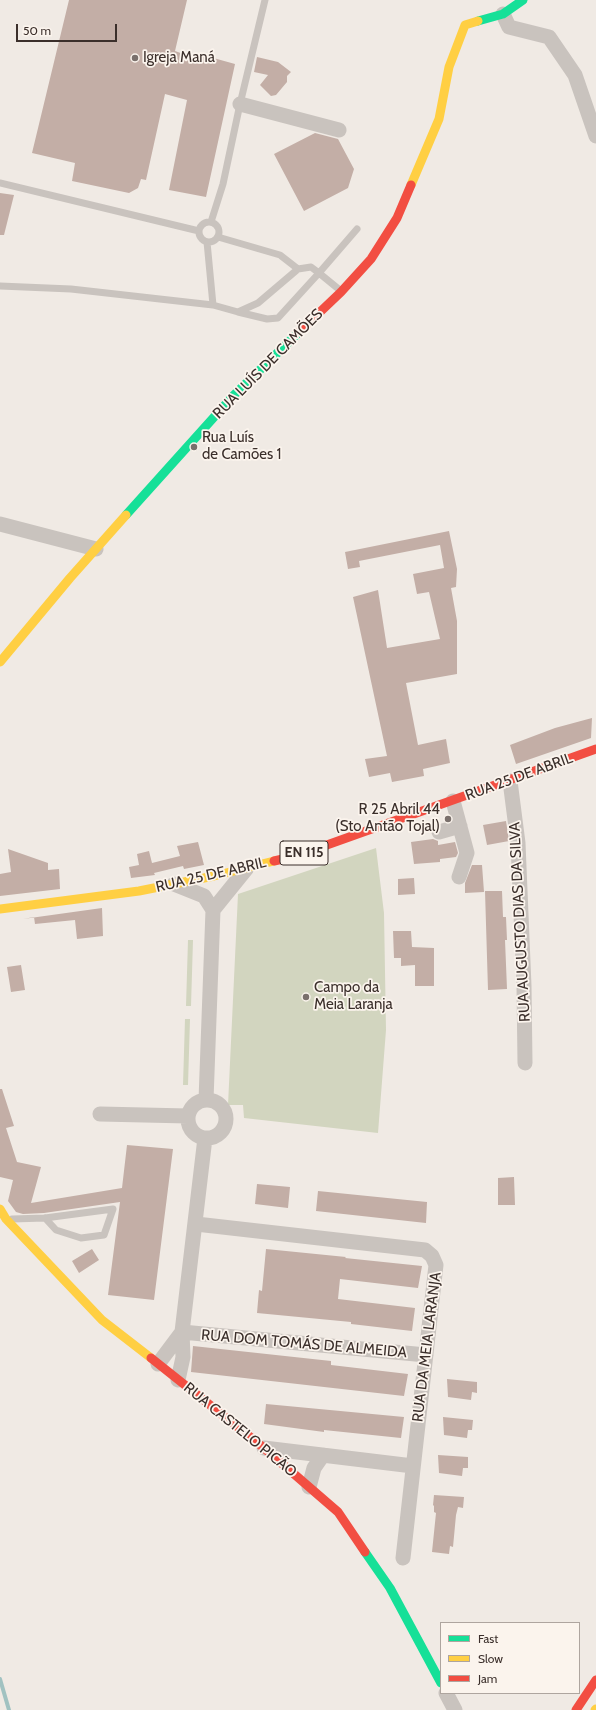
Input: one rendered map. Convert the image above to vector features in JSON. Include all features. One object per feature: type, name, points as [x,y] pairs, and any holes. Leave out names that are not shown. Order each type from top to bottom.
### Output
[{"type":"main road","points":[[503,14],[523,0]]},
{"type":"main road","name":"RUA LUÍS DE CAMÕES","points":[[0,662],[96,549],[233,396],[341,292],[371,259],[397,218],[439,119],[450,67],[465,25],[503,14]]},
{"type":"main road","name":"RUA 25 DE ABRIL","points":[[0,909],[138,891],[214,876],[296,856],[510,781],[596,749]]},
{"type":"main road","name":"RUA CASTELO PICÃO","points":[[0,1209],[6,1219],[102,1320],[264,1448],[338,1512],[390,1588],[440,1681]]},
{"type":"main road","points":[[576,1710],[596,1680]]},
{"type":"street","points":[[503,14],[510,27],[549,37],[575,75],[596,136]]},
{"type":"street","points":[[240,104],[339,130]]},
{"type":"street","points":[[0,524],[96,549]]},
{"type":"street","name":"RUA AUGUSTO DIAS DA SILVA","points":[[510,781],[518,843],[524,986],[525,1063]]},
{"type":"street","points":[[453,801],[467,853],[459,877]]},
{"type":"street","points":[[439,832],[460,826]]},
{"type":"street","points":[[215,907],[247,868]]},
{"type":"street","points":[[204,896],[214,876],[218,882],[215,907],[206,1100]]},
{"type":"street","points":[[174,884],[204,896],[215,907]]},
{"type":"street","points":[[206,1100],[213,1101],[220,1106],[226,1118],[222,1132],[216,1136],[205,1138],[197,1136],[191,1131],[188,1124],[188,1116],[194,1104],[206,1100]]},
{"type":"street","points":[[100,1114],[188,1116]]},
{"type":"street","points":[[178,1380],[183,1357],[182,1332],[205,1138]]},
{"type":"street","name":"RUA DA MEIA LARANJA","points":[[196,1224],[425,1250],[432,1256],[436,1265],[403,1558]]},
{"type":"street","points":[[158,1364],[182,1332]]},
{"type":"street","name":"RUA DOM TOMÁS DE ALMEIDA","points":[[182,1332],[426,1355]]},
{"type":"street","points":[[264,1448],[413,1466]]},
{"type":"street","points":[[309,1487],[314,1468],[323,1455]]},
{"type":"street","points":[[447,1694],[455,1710]]},
{"type":"lane","points":[[211,222],[223,184],[240,104],[265,0]]},
{"type":"lane","points":[[0,183],[199,231]]},
{"type":"lane","points":[[211,222],[219,230],[218,237],[213,241],[207,242],[200,238],[199,231],[202,225],[211,222]]},
{"type":"lane","points":[[0,286],[71,289],[213,305],[267,319],[278,318],[357,229]]},
{"type":"lane","points":[[218,237],[280,255],[298,269]]},
{"type":"lane","points":[[207,242],[213,305]]},
{"type":"lane","points":[[238,312],[258,303],[298,269],[311,267],[341,292]]},
{"type":"lane","points":[[6,1219],[45,1218],[113,1208],[104,1235],[81,1238],[56,1230],[45,1218]]},
{"type":"green space","points":[[376,848],[384,913],[386,1030],[378,1133],[244,1118],[243,1105],[228,1105],[238,894]]},
{"type":"green space","points":[[188,940],[193,940],[191,1006],[186,1006]]},
{"type":"green space","points":[[185,1019],[190,1019],[188,1085],[183,1085]]},
{"type":"building","points":[[69,0],[187,0],[175,51],[197,59],[199,54],[235,64],[206,197],[169,190],[187,100],[165,94],[146,180],[141,179],[138,188],[129,193],[72,181],[75,163],[32,153]]},
{"type":"building","points":[[257,57],[278,62],[291,72],[287,76],[287,82],[276,95],[271,96],[260,85],[268,75],[254,72]]},
{"type":"building","points":[[315,133],[338,139],[354,169],[348,188],[304,211],[274,154]]},
{"type":"building","points":[[0,193],[14,195],[4,235],[0,235]]},
{"type":"building","points":[[449,531],[457,569],[456,587],[451,588],[457,621],[457,674],[406,683],[418,745],[446,739],[450,763],[423,769],[424,776],[392,782],[390,773],[369,777],[365,759],[387,756],[353,597],[378,590],[387,648],[440,639],[429,592],[417,594],[413,574],[444,568],[440,545],[359,561],[360,567],[348,569],[345,552]]},
{"type":"building","points":[[592,718],[591,738],[516,764],[510,745],[555,728]]},
{"type":"building","points":[[506,821],[509,841],[487,845],[483,825]]},
{"type":"building","points":[[433,839],[438,841],[438,845],[455,842],[458,853],[456,857],[440,859],[440,862],[414,864],[411,842]]},
{"type":"building","points":[[198,842],[204,865],[184,869],[183,866],[154,873],[155,875],[131,878],[129,867],[139,865],[137,854],[149,851],[152,863],[180,856],[177,846]]},
{"type":"building","points":[[8,849],[48,863],[48,870],[59,869],[60,889],[0,896],[0,874],[11,872]]},
{"type":"building","points":[[472,865],[482,865],[484,892],[465,893],[465,883]]},
{"type":"building","points":[[414,878],[415,894],[398,895],[398,879]]},
{"type":"building","points":[[485,891],[502,891],[503,917],[506,917],[507,940],[505,940],[507,989],[488,990]]},
{"type":"building","points":[[102,908],[103,936],[77,939],[75,920],[35,924],[34,917]]},
{"type":"building","points":[[393,931],[411,931],[412,947],[434,948],[434,986],[415,986],[415,965],[401,966],[401,958],[394,958]]},
{"type":"building","points":[[21,965],[25,990],[11,992],[7,967]]},
{"type":"building","points":[[0,1089],[2,1089],[14,1126],[6,1128],[17,1162],[41,1167],[31,1203],[122,1188],[127,1145],[173,1149],[154,1300],[108,1295],[120,1202],[44,1213],[23,1214],[16,1212],[8,1201],[13,1180],[0,1177]]},
{"type":"building","points":[[514,1177],[515,1205],[498,1205],[498,1178]]},
{"type":"building","points":[[257,1184],[290,1187],[288,1208],[255,1204]]},
{"type":"building","points":[[318,1191],[427,1202],[426,1223],[316,1211]]},
{"type":"building","points":[[92,1249],[99,1260],[79,1273],[72,1261]]},
{"type":"building","points":[[266,1249],[422,1266],[418,1288],[340,1279],[338,1299],[415,1308],[412,1331],[351,1324],[351,1322],[257,1313],[259,1290],[262,1291]]},
{"type":"building","points":[[193,1346],[331,1361],[331,1365],[408,1374],[404,1396],[191,1372]]},
{"type":"building","points":[[447,1379],[477,1382],[477,1393],[472,1392],[471,1400],[448,1397]]},
{"type":"building","points":[[266,1404],[404,1417],[401,1438],[324,1430],[324,1432],[264,1424]]},
{"type":"building","points":[[443,1417],[473,1420],[472,1430],[468,1430],[467,1438],[444,1435]]},
{"type":"building","points":[[438,1455],[468,1457],[468,1468],[463,1468],[462,1476],[439,1473]]},
{"type":"building","points":[[434,1495],[464,1497],[463,1508],[458,1507],[453,1547],[450,1546],[449,1554],[432,1552],[436,1513],[434,1512],[433,1505]]},
{"type":"waterway","points":[[0,1679],[9,1710]]},
{"type":"traffic: fast","points":[[478,21],[503,14],[523,0]]},
{"type":"traffic: fast","points":[[126,515],[233,396],[299,332]]},
{"type":"traffic: fast","points":[[365,1552],[390,1588],[440,1681]]},
{"type":"traffic: slow","points":[[411,185],[439,119],[449,67],[465,25],[478,21]]},
{"type":"traffic: slow","points":[[0,662],[70,578],[126,515]]},
{"type":"traffic: slow","points":[[0,909],[139,891],[214,876],[274,861]]},
{"type":"traffic: slow","points":[[0,1209],[6,1219],[102,1320],[151,1358]]},
{"type":"traffic: jam","points":[[299,332],[341,292],[371,259],[397,218],[411,185]]},
{"type":"traffic: jam","points":[[274,861],[296,856],[596,749]]},
{"type":"traffic: jam","points":[[151,1358],[264,1448],[338,1512],[365,1552]]},
{"type":"traffic: jam","points":[[576,1710],[596,1680]]},
{"type":"place","name":"Igreja Maná","points":[[135,58]]},
{"type":"place","name":"Rua Luís de Camões 1","points":[[194,447]]},
{"type":"place","name":"R 25 Abril 44 (Sto Antão Tojal)","points":[[448,819]]},
{"type":"place","name":"Campo da Meia Laranja","points":[[306,997]]}]
